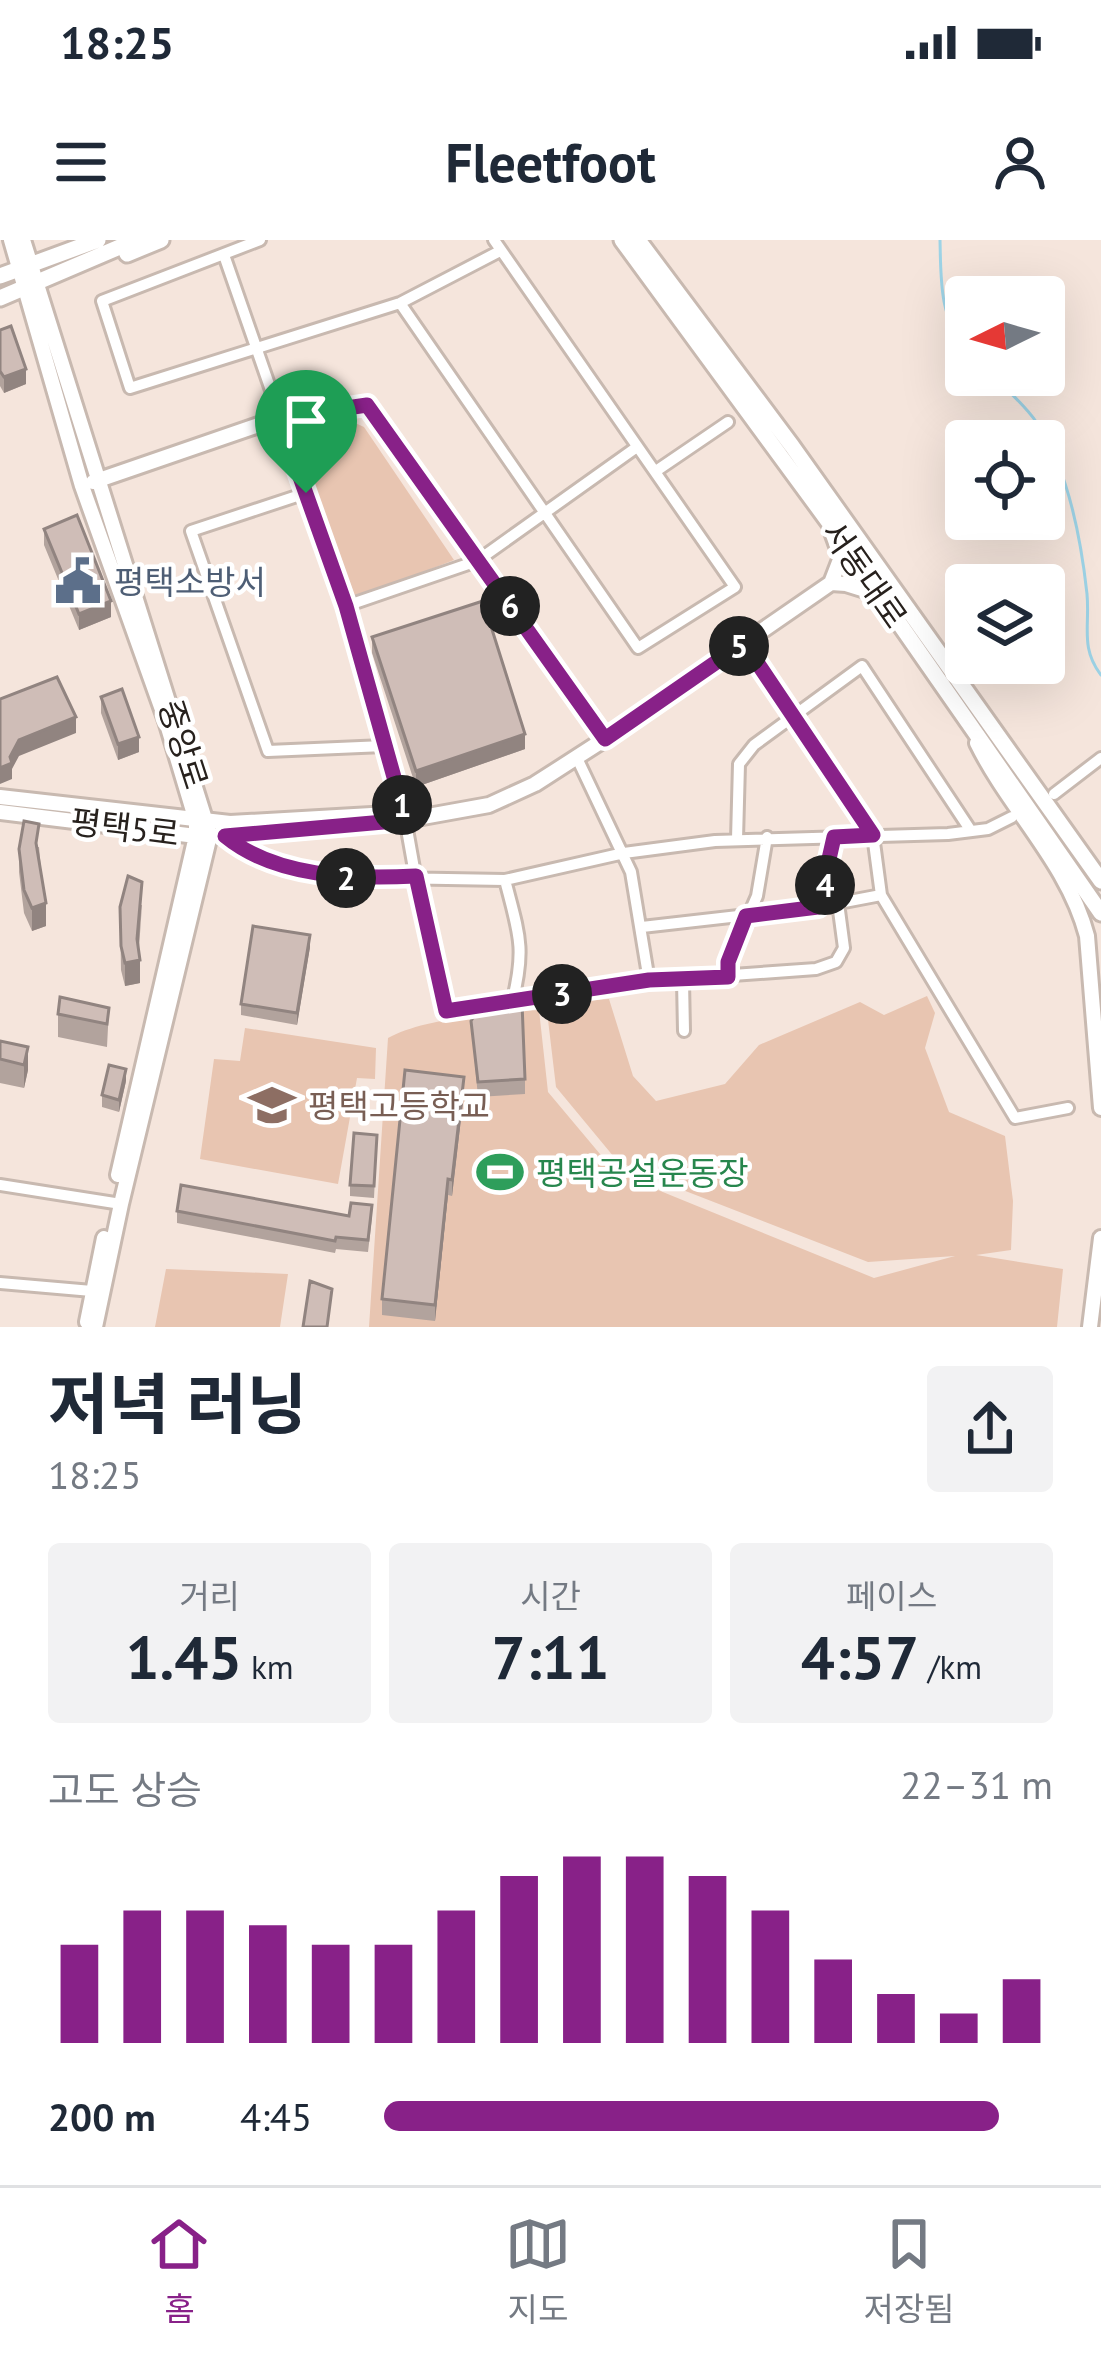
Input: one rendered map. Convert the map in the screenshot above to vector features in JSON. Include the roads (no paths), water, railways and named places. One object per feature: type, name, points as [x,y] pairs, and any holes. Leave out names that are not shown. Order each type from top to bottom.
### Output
[{"type":"main road","name":"중앙로","points":[[11,240],[30,263]]},
{"type":"main road","name":"중앙로","points":[[23,240],[207,830],[86,1327]]},
{"type":"main road","points":[[30,263],[70,240]]},
{"type":"main road","points":[[0,276],[98,240]]},
{"type":"main road","points":[[0,298],[136,240]]},
{"type":"main road","points":[[37,282],[79,274],[161,240]]},
{"type":"main road","name":"서동대로","points":[[622,240],[828,521],[1101,914]]},
{"type":"main road","name":"서동대로","points":[[638,240],[806,465],[1101,881]]},
{"type":"main road","name":"중앙로","points":[[37,282],[82,486],[207,830]]},
{"type":"main road","points":[[82,486],[279,418],[367,405],[605,739]]},
{"type":"main road","points":[[828,521],[841,557],[831,584],[878,594]]},
{"type":"main road","name":"평택5로","points":[[0,812],[207,830],[406,820],[489,805],[535,784],[605,739],[831,584]]},
{"type":"main road","points":[[961,712],[995,780],[1048,850],[1081,914],[1087,936],[1101,1108]]},
{"type":"main road","points":[[0,797],[207,830]]},
{"type":"main road","name":"중앙로","points":[[95,1327],[116,1204]]},
{"type":"main road","points":[[1090,1327],[1101,1238]]},
{"type":"street","points":[[260,240],[102,301],[130,388],[400,303],[497,245],[735,587],[638,648],[400,303]]},
{"type":"street","points":[[224,255],[346,606],[406,820],[446,1011],[649,980],[816,969],[836,962],[844,948],[838,903]]},
{"type":"street","points":[[656,471],[728,422]]},
{"type":"street","points":[[346,606],[477,561],[638,447]]},
{"type":"street","points":[[306,493],[191,530],[268,751],[384,746]]},
{"type":"street","points":[[744,643],[873,835],[881,895],[1016,1118],[1068,1108]]},
{"type":"street","points":[[737,839],[739,764],[754,745],[862,666],[971,831]]},
{"type":"street","points":[[576,756],[624,853],[649,980]]},
{"type":"street","points":[[1054,794],[1101,758]]},
{"type":"street","points":[[207,830],[245,852],[332,877],[506,880],[624,853],[767,837],[971,831],[988,829],[1012,817]]},
{"type":"street","points":[[728,977],[728,962],[757,896],[767,837]]},
{"type":"street","points":[[818,907],[834,837]]},
{"type":"street","points":[[506,880],[522,963],[512,1003]]},
{"type":"street","points":[[642,927],[881,895]]},
{"type":"street","points":[[683,981],[684,1031]]},
{"type":"street","points":[[0,1185],[116,1204]]},
{"type":"street","points":[[0,1282],[92,1291]]},
{"type":"waterway","points":[[940,240],[945,304]]},
{"type":"waterway","points":[[1013,396],[1037,423],[1065,484],[1084,573],[1088,646],[1101,675]]},
{"type":"place","name":"평택소방서","points":[[78,581]]},
{"type":"place","name":"평택고등학교","points":[[272,1105]]},
{"type":"place","name":"평택공설운동장","points":[[500,1172]]}]
